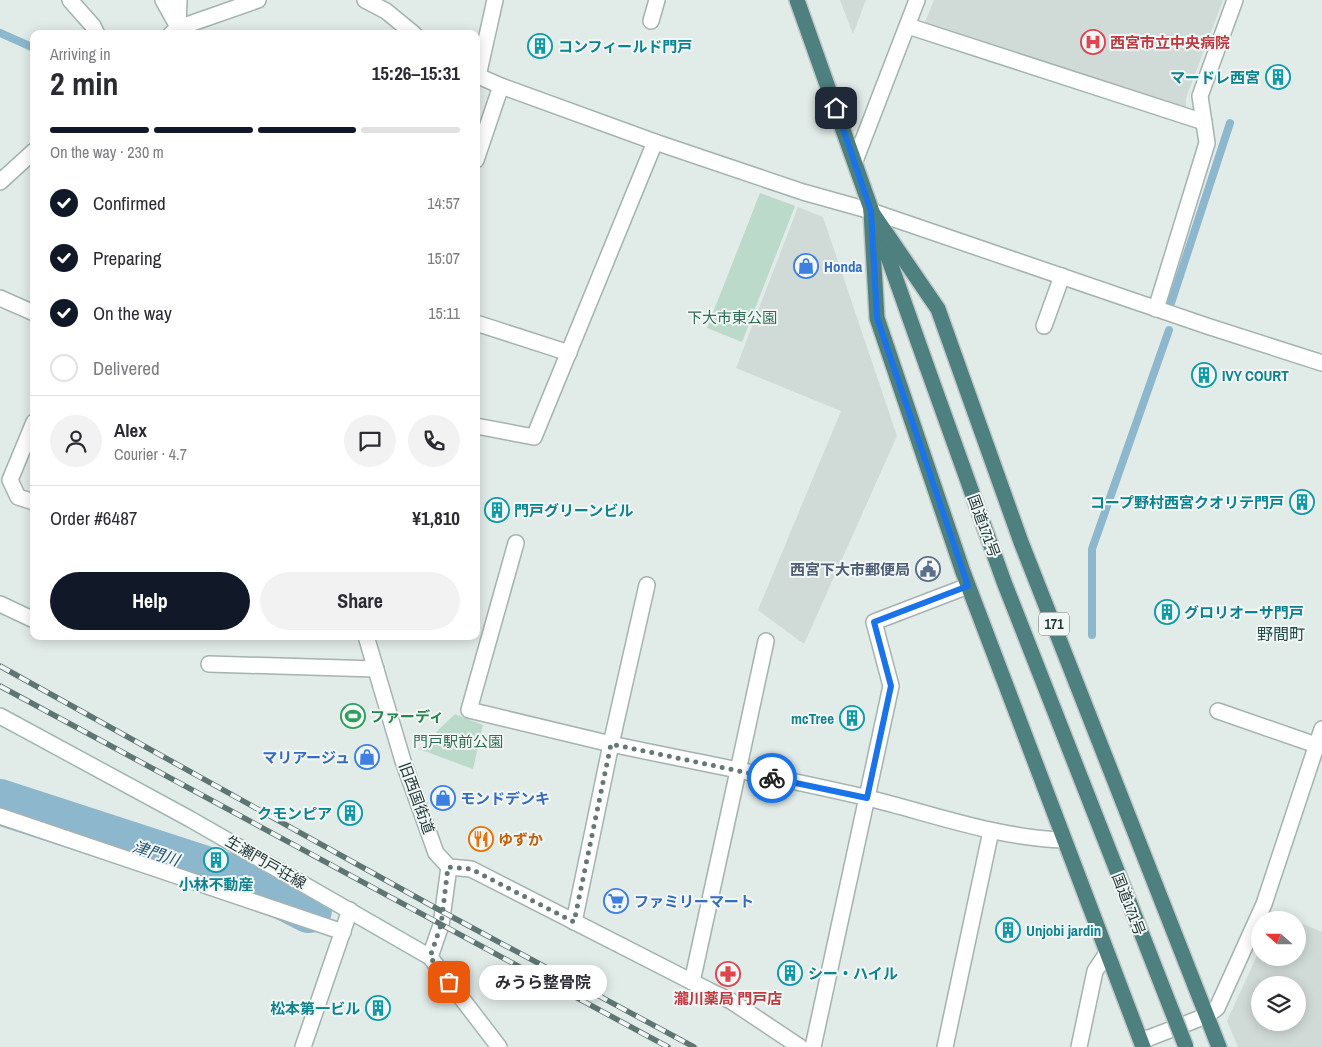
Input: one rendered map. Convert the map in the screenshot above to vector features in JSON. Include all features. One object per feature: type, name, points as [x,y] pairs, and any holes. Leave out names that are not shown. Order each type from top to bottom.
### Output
[{"type":"highway","name":"国道171号","points":[[797,0],[1004,582],[1186,1047]]},
{"type":"highway","name":"171","points":[[871,211],[877,318],[968,586],[1142,1044]]},
{"type":"highway","name":"171","points":[[871,211],[938,309],[1021,542],[1219,1047]]},
{"type":"street","points":[[70,0],[88,19],[95,30]]},
{"type":"street","points":[[163,0],[176,30]]},
{"type":"street","points":[[177,30],[179,0]]},
{"type":"street","points":[[182,30],[258,0]]},
{"type":"street","points":[[365,0],[386,11],[409,30]]},
{"type":"street","points":[[480,62],[495,0]]},
{"type":"street","points":[[651,21],[657,0]]},
{"type":"street","points":[[855,161],[918,0]]},
{"type":"street","points":[[1156,309],[1207,143],[1200,96],[1235,0]]},
{"type":"street","points":[[908,26],[1204,122]]},
{"type":"street","points":[[480,76],[501,86],[656,142],[803,192],[871,211],[1156,309],[1322,363]]},
{"type":"street","points":[[480,148],[501,86]]},
{"type":"street","points":[[480,427],[534,437],[656,142]]},
{"type":"street","points":[[0,182],[30,155]]},
{"type":"street","points":[[1044,326],[1062,276]]},
{"type":"street","points":[[0,298],[30,311]]},
{"type":"street","points":[[480,324],[569,353]]},
{"type":"street","points":[[30,432],[10,480],[18,497],[30,501]]},
{"type":"street","points":[[516,543],[469,710],[611,744],[867,798],[991,831],[1039,839],[1064,840]]},
{"type":"street","points":[[574,922],[611,744],[647,585]]},
{"type":"street","points":[[813,1047],[891,686],[874,622],[968,586]]},
{"type":"street","points":[[0,604],[30,618]]},
{"type":"street","name":"旧西国街道","points":[[367,640],[403,760],[436,853],[448,867]]},
{"type":"street","points":[[692,982],[766,641]]},
{"type":"street","points":[[210,664],[376,669]]},
{"type":"street","points":[[1218,711],[1316,745]]},
{"type":"street","name":"生瀬門戸荘線","points":[[0,716],[190,819],[430,957],[499,1047]]},
{"type":"street","points":[[1142,1044],[1206,1016],[1217,1008],[1263,906],[1322,729]]},
{"type":"street","points":[[0,816],[343,932]]},
{"type":"street","points":[[945,1047],[991,831]]},
{"type":"street","points":[[430,957],[441,925],[448,867],[471,869],[731,1001],[800,1047]]},
{"type":"street","points":[[303,1047],[350,910]]},
{"type":"street","points":[[1079,1047],[1096,971],[1107,953]]},
{"type":"shaded area","points":[[840,0],[866,0],[853,34]]},
{"type":"shaded area","name":"西宮市立中央病院","points":[[934,0],[1223,0],[1186,98],[1186,107],[924,24]]},
{"type":"shaded area","points":[[798,207],[823,217],[897,436],[804,644],[758,610],[841,411],[736,368]]},
{"type":"shaded area","points":[[1306,925],[1322,932],[1322,1047],[1238,1047],[1227,1021],[1252,966],[1306,966]]},
{"type":"green space","name":"下大市東公園","points":[[760,193],[795,206],[742,342],[707,328]]},
{"type":"green space","name":"門戸駅前公園","points":[[455,714],[483,725],[473,769],[419,749]]},
{"type":"waterway","points":[[0,33],[30,46]]},
{"type":"waterway","points":[[1171,303],[1230,123]]},
{"type":"waterway","points":[[1092,635],[1092,549],[1169,330]]},
{"type":"waterway","name":"津門川","points":[[0,802],[270,890],[309,910]]},
{"type":"railway","points":[[0,666],[443,912],[694,1047]]},
{"type":"railway","points":[[0,686],[668,1047]]},
{"type":"way so far","points":[[449,982],[430,957],[441,925],[448,867],[471,869],[574,922],[611,744],[772,778]]},
{"type":"place","name":"西宮市立中央病院","points":[[1093,42]]},
{"type":"place","name":"コンフィールド門戸","points":[[540,46]]},
{"type":"place","name":"マードレ西宮","points":[[1278,77]]},
{"type":"place","name":"Honda","points":[[806,266]]},
{"type":"place","name":"IVY COURT","points":[[1204,375]]},
{"type":"place","name":"コープ野村西宮クオリテ門戸","points":[[1302,502]]},
{"type":"place","name":"門戸グリーンビル","points":[[497,510]]},
{"type":"place","name":"西宮下大市郵便局","points":[[928,569]]},
{"type":"place","name":"グロリオーサ門戸","points":[[1167,612]]},
{"type":"place","name":"ファーディ","points":[[353,716]]},
{"type":"place","name":"mcTree","points":[[852,718]]},
{"type":"place","name":"マリアージュ","points":[[367,757]]},
{"type":"place","name":"モンドデンキ","points":[[443,798]]},
{"type":"place","name":"クモンピア","points":[[350,813]]},
{"type":"place","name":"ゆずか","points":[[481,839]]},
{"type":"place","name":"小林不動産","points":[[216,860]]},
{"type":"place","name":"ファミリーマート","points":[[616,901]]},
{"type":"place","name":"Unjobi jardin","points":[[1008,930]]},
{"type":"place","name":"シー・ハイル","points":[[790,973]]},
{"type":"place","name":"瀧川薬局 門戸店","points":[[728,974]]},
{"type":"place","name":"みうら整骨院","points":[[449,982]]},
{"type":"place","name":"松本第一ビル","points":[[378,1008]]},
{"type":"district","name":"野間町","points":[[1281,634]]},
{"type":"route","points":[[772,778],[867,798],[891,686],[874,622],[968,586],[877,318],[871,211],[836,108]]}]
